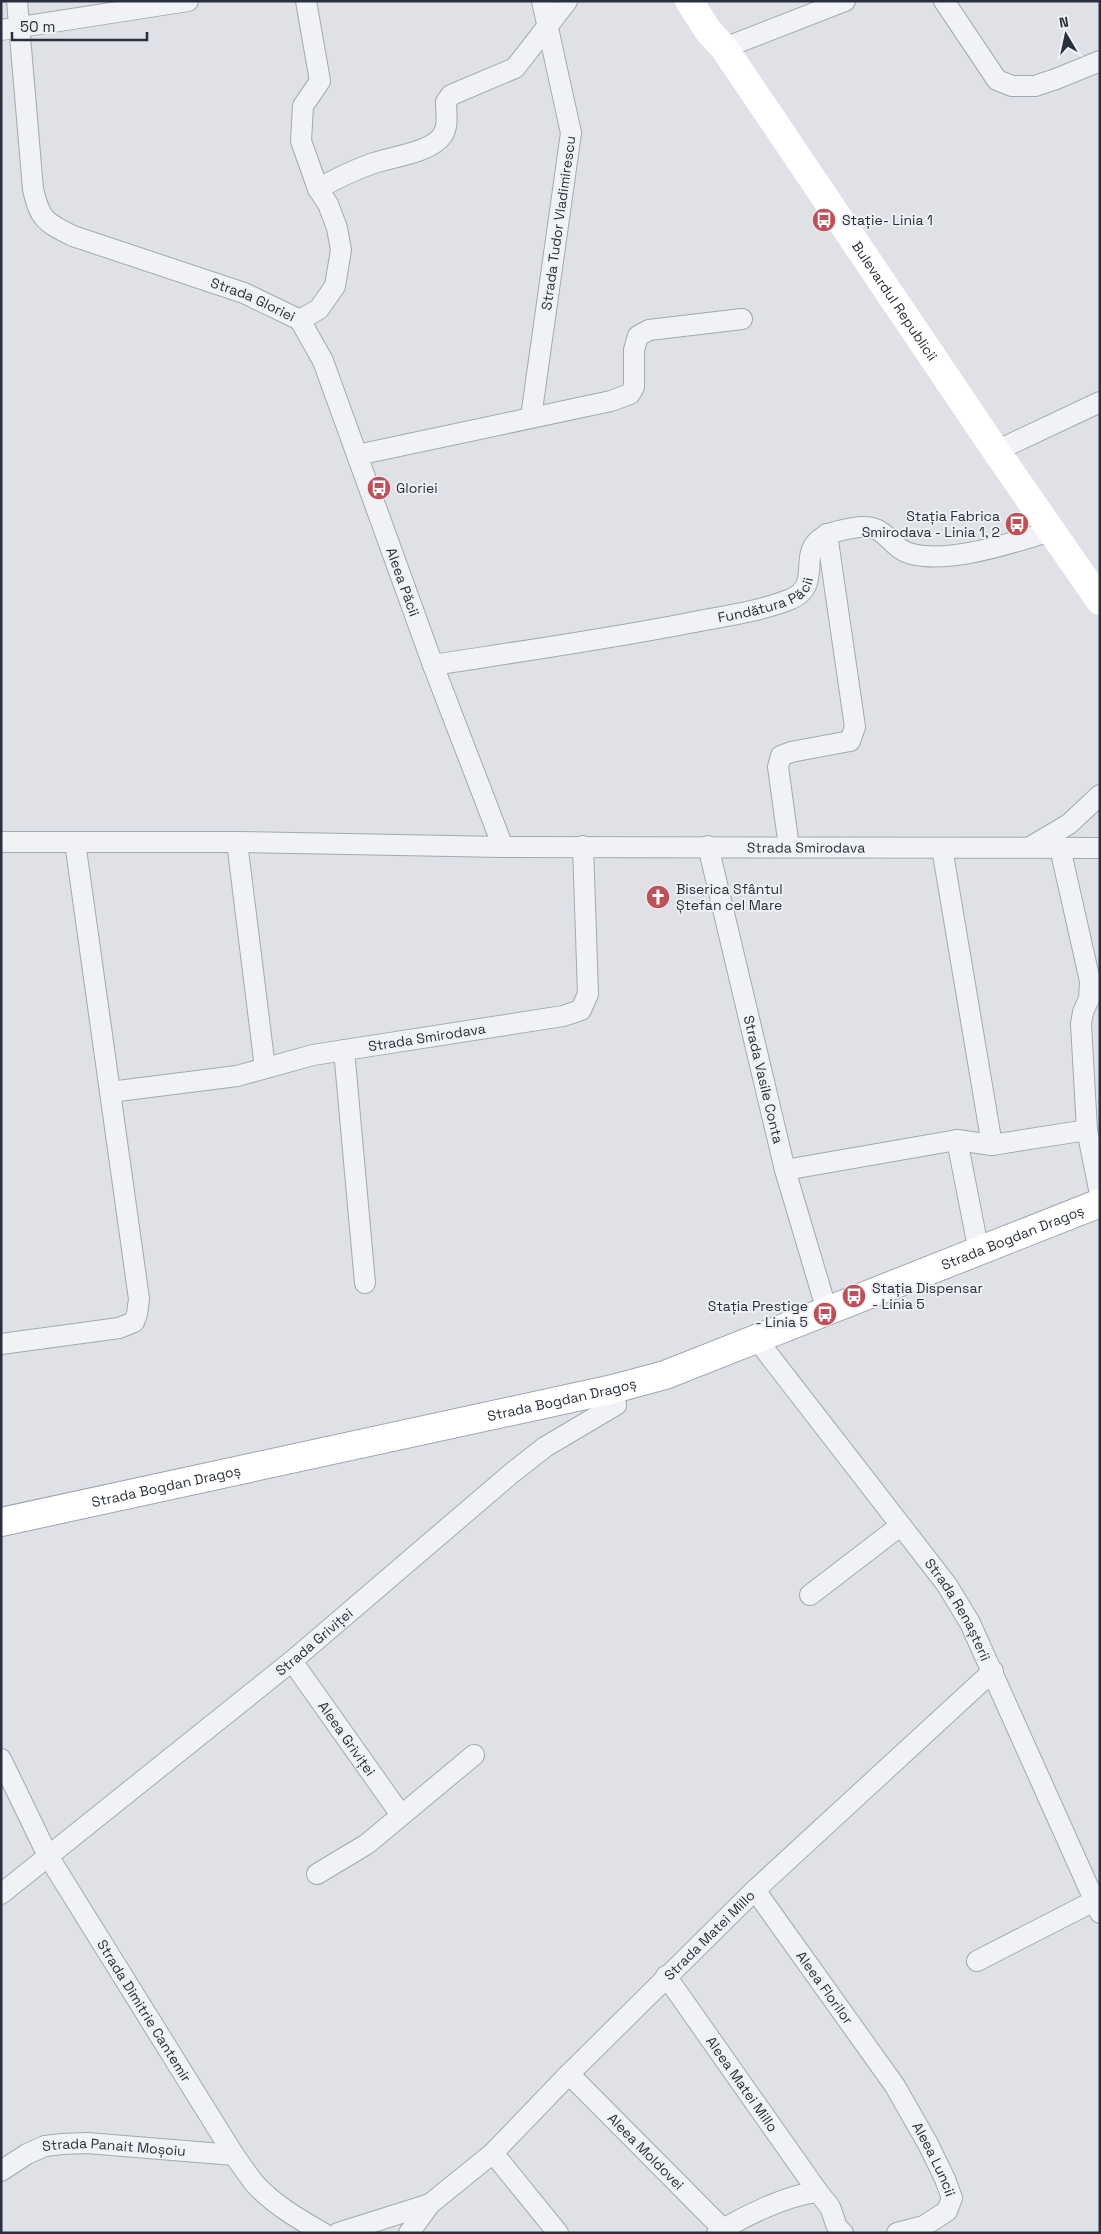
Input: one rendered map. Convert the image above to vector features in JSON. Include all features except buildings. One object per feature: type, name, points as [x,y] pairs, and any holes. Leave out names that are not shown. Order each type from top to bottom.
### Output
[{"type":"main road","name":"Bulevardul Republicii","points":[[689,1],[709,32],[724,48],[996,451],[1100,601]]},
{"type":"main road","name":"Strada Bogdan Dragoș","points":[[1,1522],[613,1389],[665,1375],[1100,1203]]},
{"type":"street","name":"Strada Gloriei","points":[[17,1],[10,29],[33,189],[38,210],[49,224],[73,236],[244,293],[300,320],[319,309],[335,286],[341,250],[337,228],[331,212],[318,189],[302,141],[303,106],[320,81],[306,1]]},
{"type":"street","points":[[10,29],[188,1]]},
{"type":"street","name":"Strada Tudor Vladimirescu","points":[[531,417],[571,133],[542,1]]},
{"type":"street","points":[[318,189],[339,177],[369,165],[428,148],[441,138],[447,128],[446,102],[452,95],[515,68],[547,30],[567,1]]},
{"type":"street","points":[[724,48],[845,1]]},
{"type":"street","points":[[944,1],[997,80],[1012,86],[1034,86],[1056,80],[1100,61]]},
{"type":"street","points":[[357,455],[612,400],[630,394],[634,388],[634,350],[638,336],[649,330],[742,319]]},
{"type":"street","name":"Aleea Păcii","points":[[300,320],[323,361],[433,665],[503,847]]},
{"type":"street","points":[[996,451],[1100,402]]},
{"type":"street","points":[[789,847],[778,767],[781,756],[791,752],[850,741],[855,727],[827,534],[855,527],[872,528],[883,532],[893,544],[910,554],[940,556],[973,552],[1052,531]]},
{"type":"street","name":"Fundătura Păcii","points":[[433,665],[638,632],[735,614],[788,600],[800,595],[808,582],[811,553],[816,542],[827,534]]},
{"type":"street","points":[[1028,848],[1069,824],[1100,795]]},
{"type":"street","name":"Strada Smirodava","points":[[1,842],[237,842],[503,847],[1100,848]]},
{"type":"street","points":[[1,1344],[119,1328],[134,1322],[140,1299],[75,842]]},
{"type":"street","points":[[237,842],[265,1068]]},
{"type":"street","name":"Strada Smirodava","points":[[110,1092],[237,1076],[313,1055],[563,1016],[581,1010],[588,994],[583,846]]},
{"type":"street","name":"Strada Vasile Conta","points":[[708,846],[785,1170],[826,1311]]},
{"type":"street","points":[[942,848],[992,1145]]},
{"type":"street","points":[[1060,848],[1090,981],[1089,999],[1083,1012],[1081,1024],[1087,1130],[1100,1194]]},
{"type":"street","points":[[344,1050],[365,1283]]},
{"type":"street","points":[[785,1170],[957,1140],[992,1145],[1087,1130]]},
{"type":"street","points":[[957,1140],[976,1237],[981,1249]]},
{"type":"street","name":"Strada Renașterii","points":[[760,1337],[765,1350],[947,1586],[970,1623],[1097,1907]]},
{"type":"street","name":"Strada Griviței","points":[[1,1894],[292,1661],[545,1447],[616,1405],[613,1389]]},
{"type":"street","points":[[810,1595],[900,1526]]},
{"type":"street","name":"Aleea Griviței","points":[[292,1661],[402,1815]]},
{"type":"street","name":"Strada Matei Millo","points":[[409,2233],[430,2204],[494,2153],[666,1976],[755,1890],[993,1671]]},
{"type":"street","points":[[317,1874],[367,1844],[474,1755]]},
{"type":"street","name":"Strada Dimitrie Cantemir","points":[[1,1759],[48,1856],[234,2155],[256,2184],[270,2198],[288,2213],[323,2233]]},
{"type":"street","name":"Aleea Florilor","points":[[755,1890],[894,2086]]},
{"type":"street","points":[[977,1961],[1097,1907]]},
{"type":"street","name":"Aleea Matei Millo","points":[[666,1976],[818,2192]]},
{"type":"street","name":"Aleea Moldovei","points":[[569,2074],[720,2231]]},
{"type":"street","name":"Aleea Luncii","points":[[894,2086],[928,2144],[952,2198],[947,2211],[932,2221],[924,2226],[897,2233]]},
{"type":"street","name":"Strada Panait Moșoiu","points":[[1,2172],[27,2154],[45,2146],[62,2144],[87,2143],[234,2155]]},
{"type":"street","points":[[494,2153],[558,2233]]},
{"type":"street","points":[[720,2231],[783,2200],[803,2193],[818,2192],[830,2207],[837,2227],[843,2233]]},
{"type":"street","name":"Strada Matei Millo","points":[[338,2233],[430,2204]]},
{"type":"place","name":"Stație- Linia 1","points":[[824,220]]},
{"type":"place","name":"Gloriei","points":[[379,488]]},
{"type":"place","name":"Stația Fabrica Smirodava - Linia 1, 2","points":[[1017,524]]},
{"type":"place","name":"Biserica Sfântul Ștefan cel Mare","points":[[658,897]]},
{"type":"place","name":"Stația Dispensar - Linia 5","points":[[854,1296]]},
{"type":"place","name":"Stația Prestige - Linia 5","points":[[825,1314]]}]
